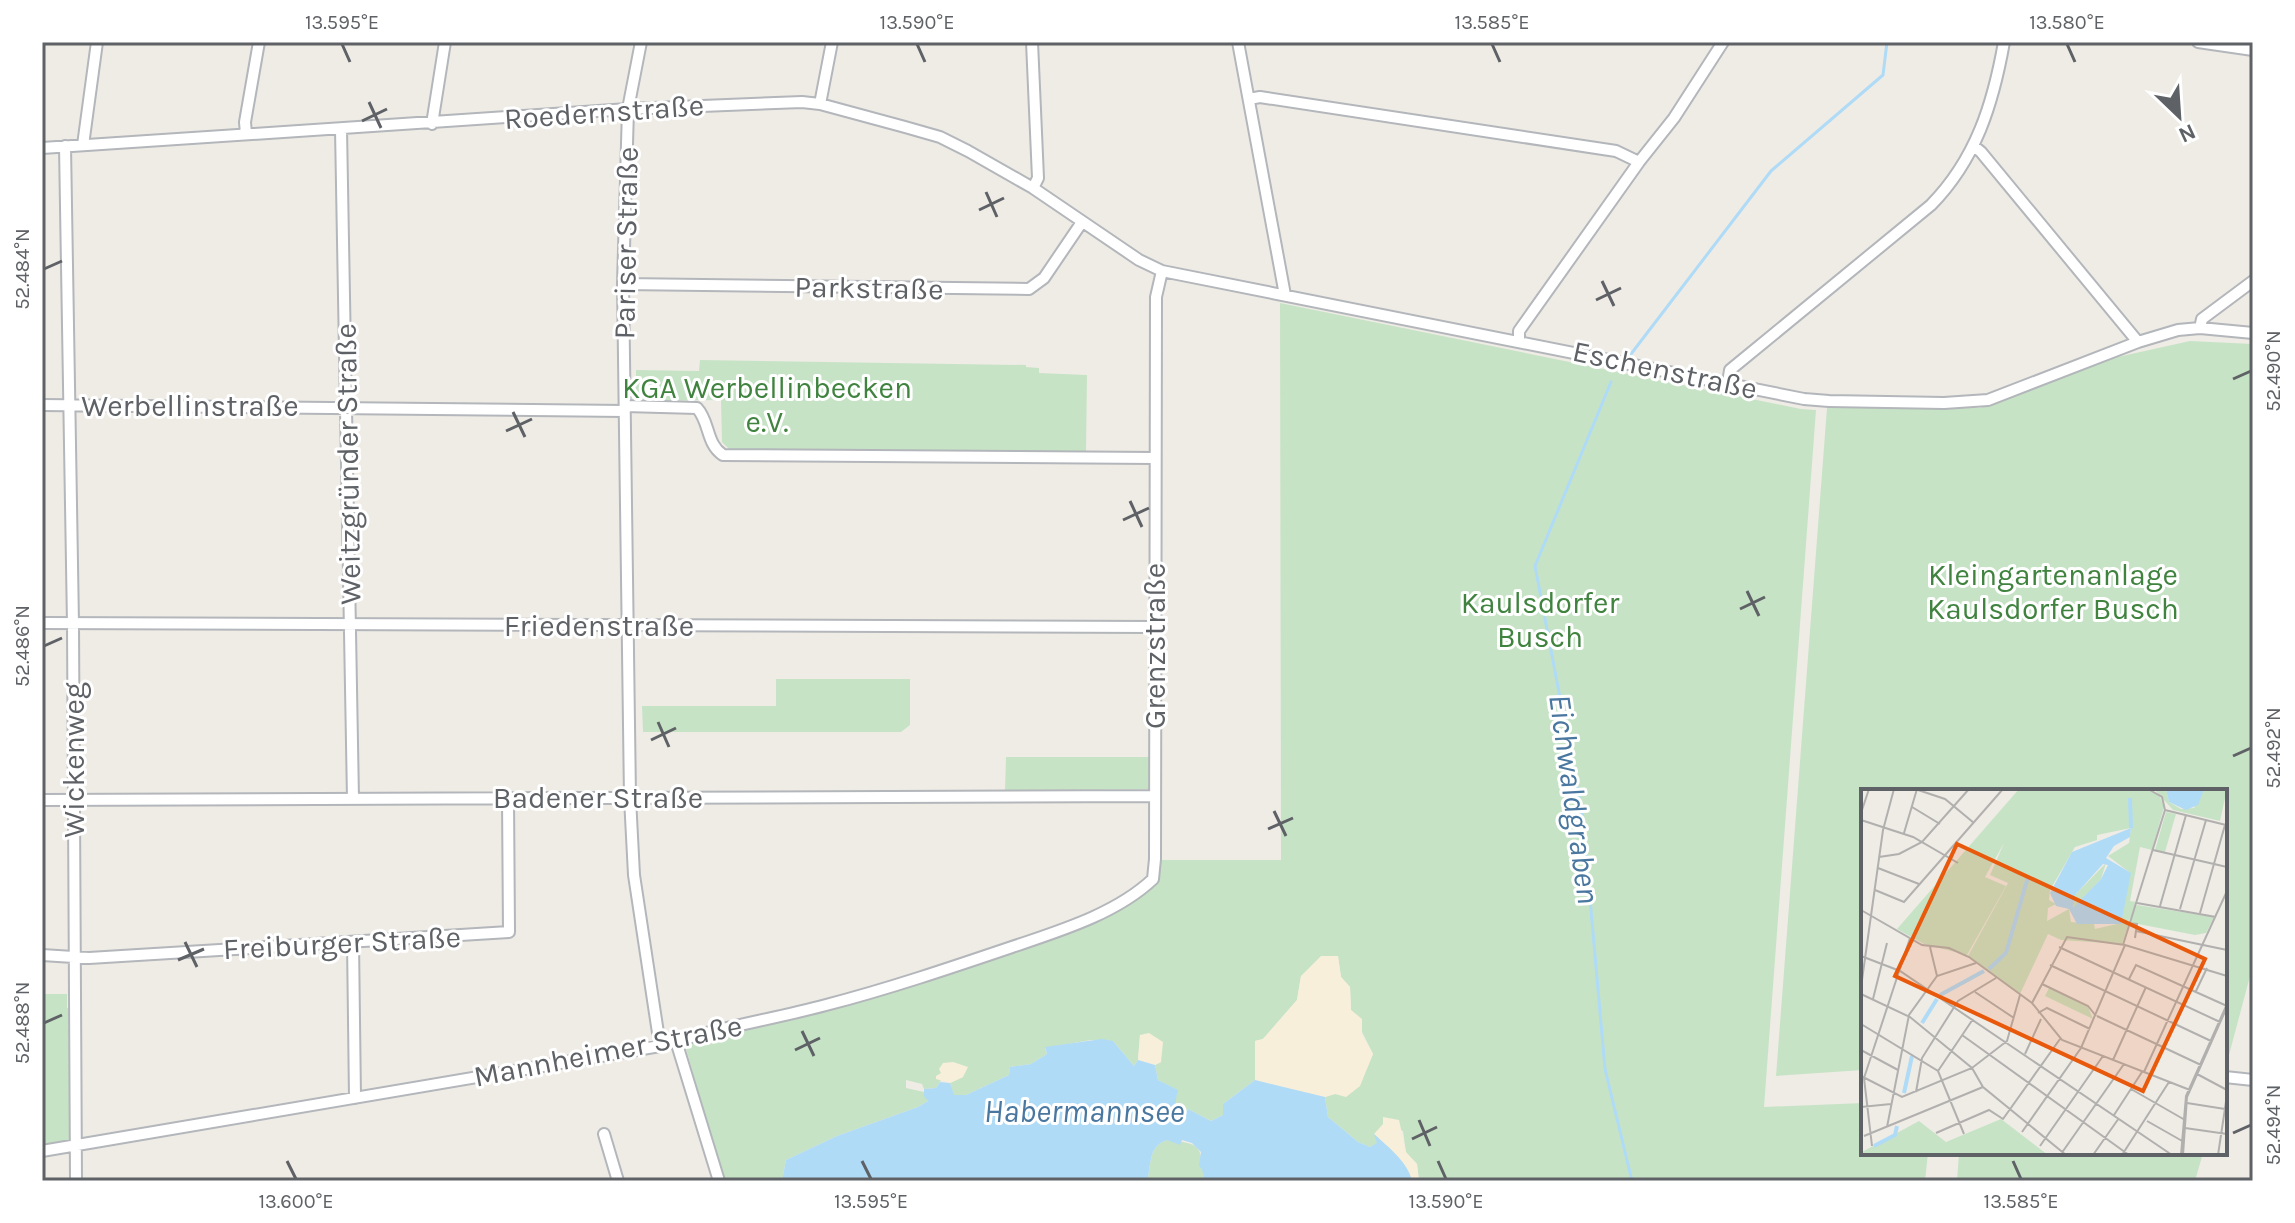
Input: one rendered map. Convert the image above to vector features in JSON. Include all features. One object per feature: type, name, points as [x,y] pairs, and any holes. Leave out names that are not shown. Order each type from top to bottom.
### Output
[{"type":"street","points":[[83,145],[97,42]]},
{"type":"street","points":[[246,134],[245,122],[259,42]]},
{"type":"street","points":[[432,124],[445,42]]},
{"type":"street","name":"Pariser Straße","points":[[641,42],[628,109],[623,284],[630,798],[634,875],[660,1046]]},
{"type":"street","points":[[820,104],[832,42]]},
{"type":"street","points":[[1032,42],[1038,178],[1033,188]]},
{"type":"street","points":[[1238,42],[1285,295]]},
{"type":"street","points":[[1519,341],[1519,331],[1682,106],[1723,42]]},
{"type":"street","points":[[1728,383],[1730,370],[1931,205],[1955,178],[1975,147],[1995,90],[2004,42]]},
{"type":"street","points":[[2198,42],[2253,50]]},
{"type":"street","points":[[1249,99],[1260,97],[1616,151],[1639,162]]},
{"type":"street","name":"Roedernstraße","points":[[42,148],[628,109],[802,102],[820,104],[940,137],[1033,188],[1129,253]]},
{"type":"street","name":"Weitzgründer Straße","points":[[341,129],[353,799]]},
{"type":"street","name":"Wickenweg","points":[[65,146],[75,800],[76,1181]]},
{"type":"street","points":[[1975,147],[2138,342]]},
{"type":"street","name":"Parkstraße","points":[[623,284],[1029,289],[1044,278],[1082,222]]},
{"type":"street","name":"Eschenstraße","points":[[1129,253],[1162,271],[1816,400],[1988,400],[2138,342],[2178,330],[2200,328],[2253,333]]},
{"type":"street","name":"Grenzstraße","points":[[1153,879],[1156,297],[1162,271]]},
{"type":"street","points":[[2200,328],[2202,319],[2253,281]]},
{"type":"street","name":"Werbellinstraße","points":[[42,405],[697,408],[705,416],[713,444],[723,455],[1155,458]]},
{"type":"street","name":"Friedenstraße","points":[[42,623],[1155,627]]},
{"type":"street","name":"Badener Straße","points":[[42,800],[1154,796]]},
{"type":"street","name":"Freiburger Straße","points":[[42,955],[89,958],[509,932],[508,798]]},
{"type":"street","name":"Mannheimer Straße","points":[[42,1151],[660,1046],[692,1035],[826,1005],[1034,940],[1125,900],[1153,879]]},
{"type":"street","points":[[353,942],[355,1098]]},
{"type":"street","points":[[676,1041],[719,1181]]},
{"type":"street","points":[[2227,1077],[2253,1080]]},
{"type":"street","points":[[604,1134],[618,1181]]},
{"type":"green space","name":"Kaulsdorfer Busch","points":[[1280,303],[1816,410],[1764,1107],[1861,1103],[1861,1155],[1928,1155],[1925,1181],[1419,1181],[1417,1164],[1406,1153],[1403,1131],[1383,1124],[1378,1143],[1370,1147],[1358,1142],[1328,1117],[1325,1097],[1359,1086],[1373,1054],[1351,1010],[1350,987],[1341,977],[1338,957],[1301,976],[1297,1000],[1263,1039],[1255,1041],[1255,1080],[1223,1104],[1223,1115],[1211,1121],[1188,1109],[1184,1115],[1178,1109],[1177,1090],[1158,1080],[1155,1065],[1161,1062],[1140,1035],[1138,1060],[1134,1066],[1113,1041],[1091,1040],[1045,1048],[1047,1054],[1031,1064],[1010,1067],[1009,1075],[966,1095],[953,1095],[950,1083],[963,1077],[941,1073],[936,1088],[924,1089],[922,1084],[906,1080],[906,1088],[924,1092],[928,1101],[837,1136],[786,1160],[782,1181],[724,1181],[684,1042],[833,1009],[1058,934],[1138,898],[1156,884],[1160,860],[1281,860]]},
{"type":"green space","name":"Kleingartenanlage Kaulsdorfer Busch","points":[[2190,341],[2253,344],[2253,965],[2227,1062],[2227,789],[1861,789],[1861,1070],[1776,1076],[1827,408],[1980,408],[2104,360]]},
{"type":"green space","name":"KGA Werbellinbecken e.V.","points":[[700,360],[1026,365],[1039,368],[1039,373],[1087,375],[1086,452],[729,449],[722,442],[721,400],[644,401],[636,394],[636,370],[699,371]]},
{"type":"green space","points":[[776,679],[910,679],[910,725],[901,732],[643,732],[642,706],[776,706]]},
{"type":"green space","points":[[1006,757],[1151,757],[1149,789],[1005,790]]},
{"type":"green space","points":[[42,994],[67,994],[67,1008],[73,1008],[71,1138],[66,1142],[42,1145]]},
{"type":"green space","points":[[1167,1140],[1188,1143],[1198,1149],[1205,1181],[1147,1181],[1153,1152]]},
{"type":"green space","points":[[1959,1155],[2202,1155],[2195,1181],[1957,1181]]},
{"type":"sand","points":[[1321,956],[1338,956],[1341,977],[1350,987],[1351,1010],[1362,1019],[1362,1034],[1373,1054],[1360,1086],[1346,1097],[1335,1094],[1325,1097],[1255,1080],[1255,1041],[1263,1039],[1297,1000],[1301,976]]},
{"type":"sand","points":[[1149,1033],[1163,1042],[1161,1062],[1155,1065],[1138,1060],[1140,1035]]},
{"type":"sand","points":[[953,1062],[968,1067],[963,1077],[950,1083],[936,1079],[943,1063]]},
{"type":"sand","points":[[1383,1117],[1399,1120],[1406,1152],[1417,1164],[1419,1181],[1412,1181],[1402,1161],[1374,1134],[1383,1124]]},
{"type":"water","name":"Habermannsee","points":[[1102,1039],[1113,1041],[1134,1066],[1138,1060],[1155,1065],[1158,1080],[1178,1090],[1176,1104],[1184,1115],[1188,1109],[1211,1121],[1223,1115],[1223,1104],[1255,1080],[1325,1097],[1328,1117],[1358,1142],[1370,1147],[1377,1143],[1374,1134],[1402,1161],[1412,1181],[1205,1181],[1199,1166],[1201,1152],[1192,1143],[1182,1140],[1180,1145],[1167,1140],[1153,1152],[1147,1181],[782,1181],[786,1160],[837,1136],[918,1107],[928,1101],[924,1089],[936,1088],[940,1082],[950,1083],[954,1095],[966,1095],[1009,1075],[1010,1067],[1031,1064],[1047,1054],[1045,1047]]},
{"type":"waterway","name":"Eichwaldgraben","points":[[1631,354],[1771,171],[1883,75],[1887,42]]},
{"type":"waterway","name":"Eichwaldgraben","points":[[1611,382],[1535,566],[1583,819],[1605,1069],[1632,1181]]}]
